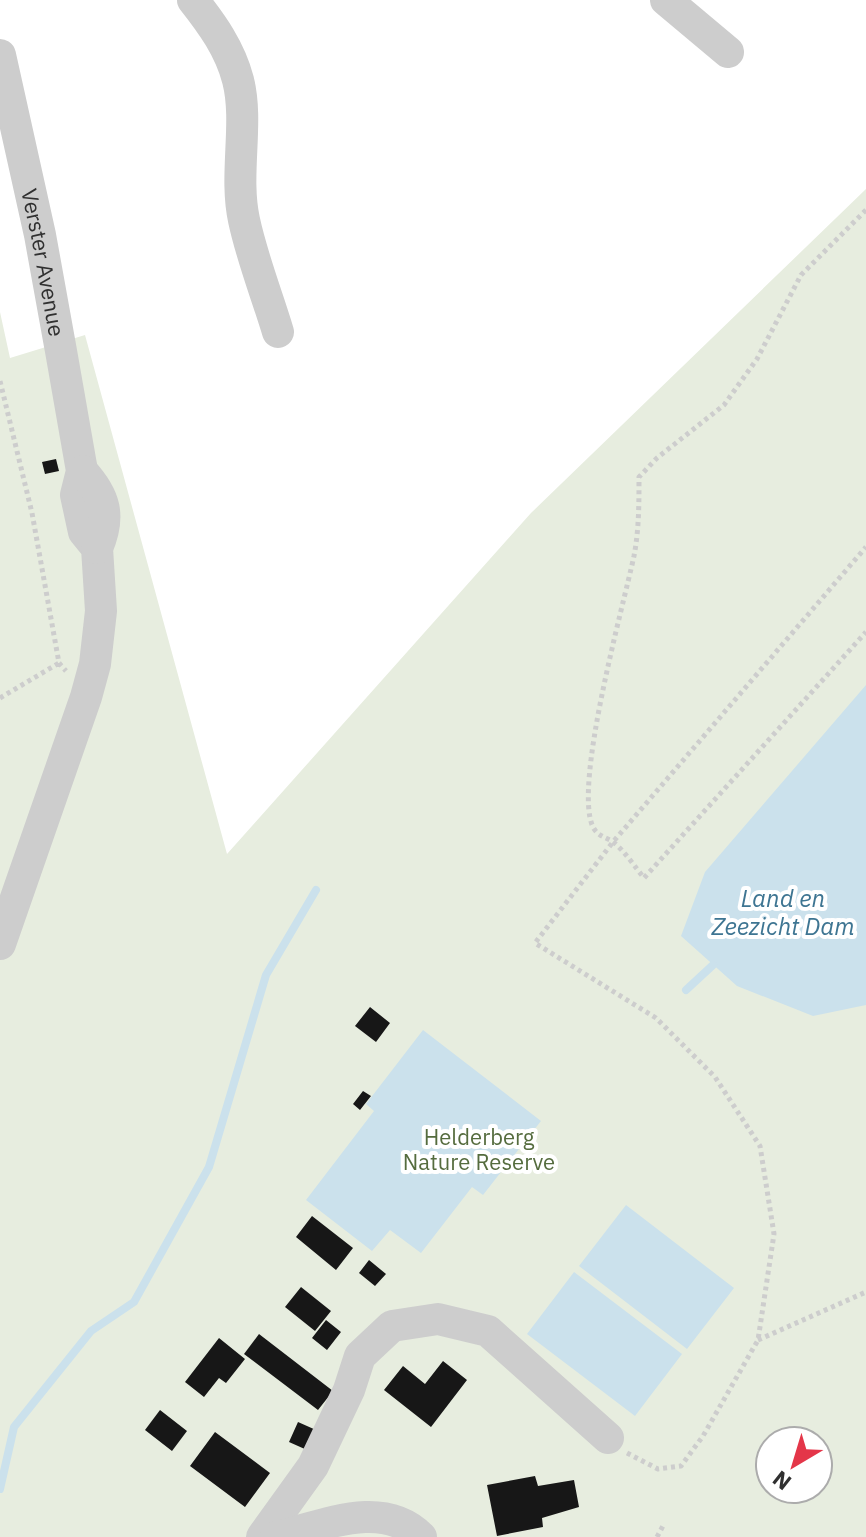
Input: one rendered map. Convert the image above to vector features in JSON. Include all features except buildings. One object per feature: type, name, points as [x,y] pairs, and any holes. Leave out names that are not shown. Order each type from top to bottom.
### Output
[{"type":"street","points":[[193,0],[220,35],[238,80],[241,115],[238,168],[244,221],[278,332]]},
{"type":"street","points":[[666,0],[728,52]]},
{"type":"street","name":"Verster Avenue","points":[[0,55],[40,235],[82,471],[99,490],[106,527],[97,548],[101,611],[95,664],[0,944]]},
{"type":"street","points":[[262,1537],[304,1479],[337,1417],[360,1356],[392,1326],[418,1320],[460,1321],[488,1331],[608,1438]]},
{"type":"street","points":[[304,1479],[326,1525]]},
{"type":"street","points":[[276,1537],[358,1517],[393,1517],[407,1523],[421,1537]]},
{"type":"path","points":[[866,210],[801,275],[757,359],[724,405],[657,458],[639,477],[639,524],[592,755],[588,805],[593,827],[601,837],[613,842],[644,878],[866,632]]},
{"type":"path","points":[[0,381],[32,513],[59,663],[86,697]]},
{"type":"path","points":[[608,1438],[629,1455],[658,1469],[681,1466],[703,1436],[758,1340],[774,1234],[760,1146],[715,1077],[656,1018],[535,943],[613,842],[866,547]]},
{"type":"path","points":[[0,698],[59,663]]},
{"type":"path","points":[[758,1340],[866,1292]]},
{"type":"path","points":[[657,1537],[664,1524]]},
{"type":"green space","name":"Helderberg Nature Reserve","points":[[866,189],[866,1537],[0,1537],[0,312],[10,358],[85,335],[227,854],[531,513]]},
{"type":"water","name":"Land en Zeezicht Dam","points":[[866,685],[866,1005],[813,1016],[737,986],[681,936],[705,872]]},
{"type":"water","points":[[423,1030],[541,1121],[483,1195],[472,1187],[421,1253],[390,1230],[372,1251],[306,1200],[374,1111],[366,1104]]},
{"type":"water","points":[[626,1205],[734,1288],[687,1349],[579,1266]]},
{"type":"water","points":[[574,1272],[682,1354],[635,1416],[527,1334]]},
{"type":"waterway","points":[[0,1489],[14,1427],[91,1331],[134,1302],[209,1167],[266,975],[316,890]]},
{"type":"waterway","points":[[686,990],[713,965]]}]
